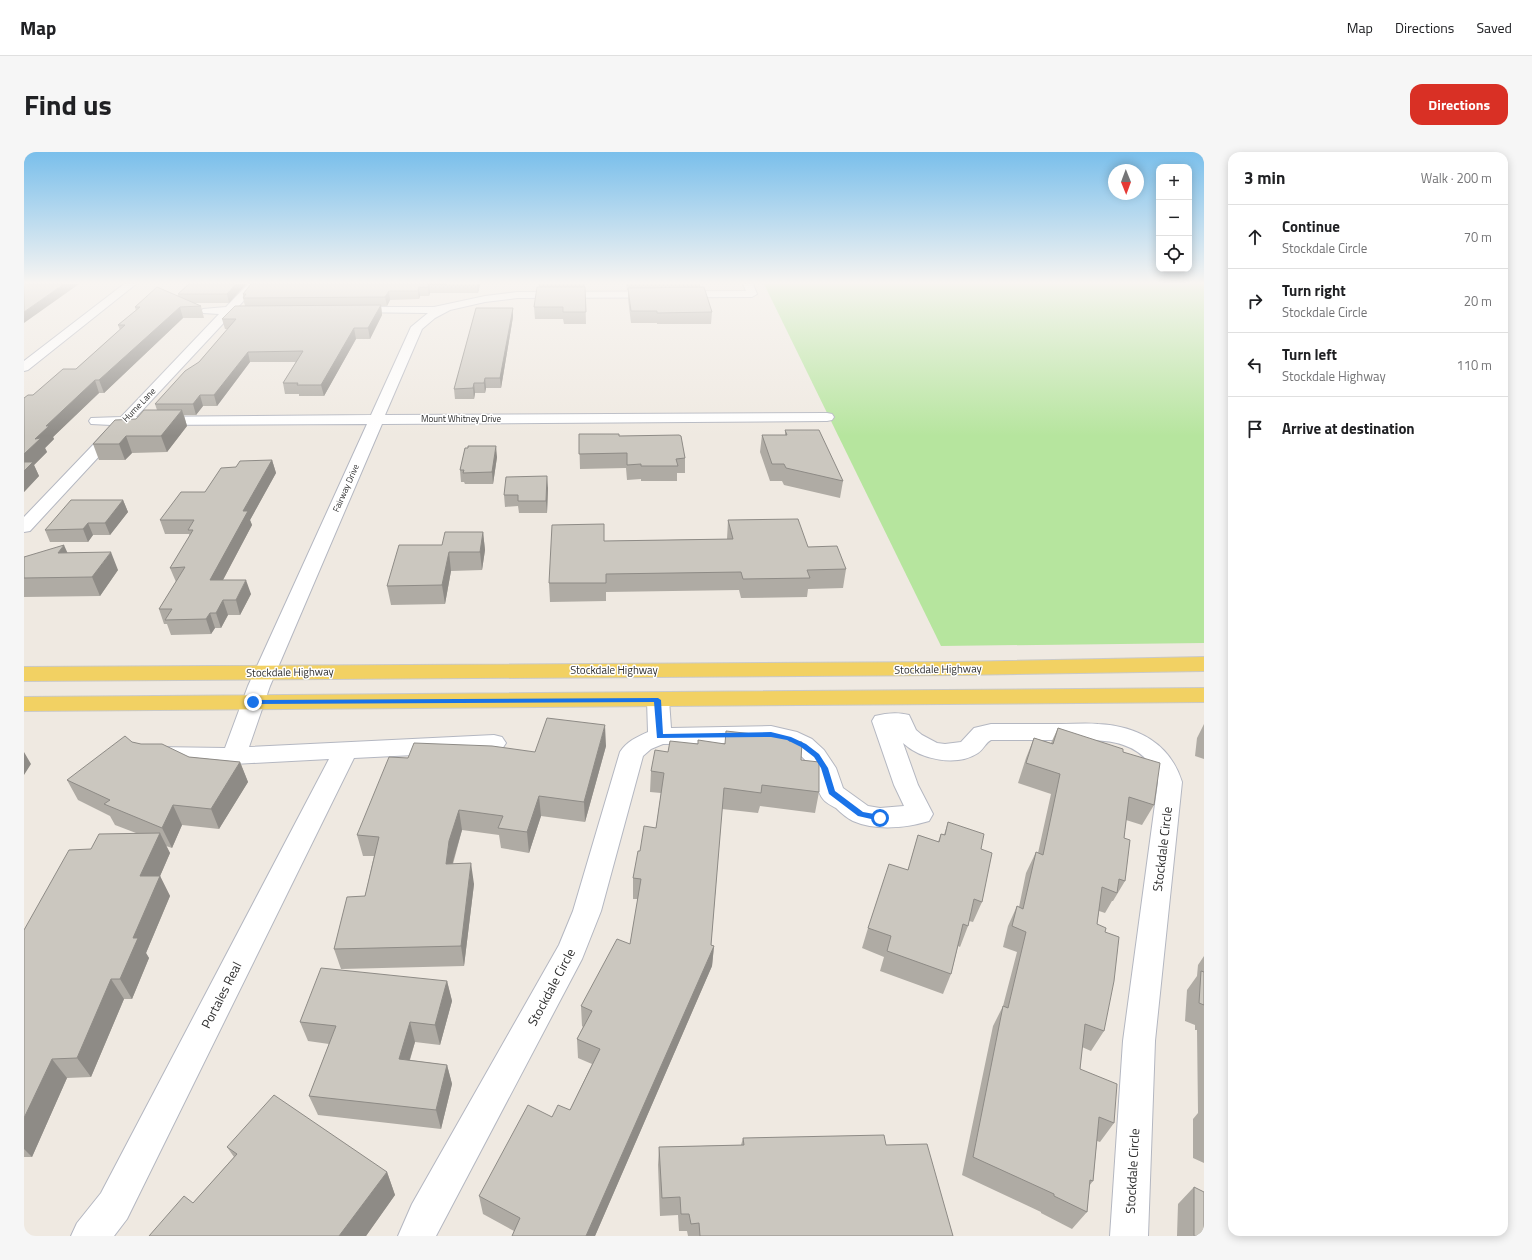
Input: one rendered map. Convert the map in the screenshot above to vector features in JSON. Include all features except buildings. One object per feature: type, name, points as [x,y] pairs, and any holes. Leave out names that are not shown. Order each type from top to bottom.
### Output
[{"type":"main road","name":"Stockdale Highway","points":[[24,704],[259,687],[1081,665],[1204,664]]},
{"type":"main road","name":"Stockdale Highway","points":[[24,674],[259,687],[889,709],[1176,695],[1204,695]]},
{"type":"main road","name":"Stockdale Highway","points":[[1176,695],[1204,682]]},
{"type":"street","points":[[24,367],[66,335]]},
{"type":"street","name":"Hume Lane","points":[[24,527],[206,335]]},
{"type":"street","name":"Fairway Drive","points":[[234,756],[259,687],[414,335]]},
{"type":"street","name":"Mount Whitney Drive","points":[[96,421],[827,417]]},
{"type":"street","points":[[658,700],[660,736]]},
{"type":"street","name":"Stockdale Circle","points":[[417,1236],[425,1216],[572,950],[587,911],[632,752],[643,743],[660,736],[771,734],[789,738],[804,745],[816,756],[824,768],[832,793],[861,814],[880,818],[920,814],[906,785],[884,721],[889,709],[902,720],[907,734],[918,743],[932,750],[960,752],[971,747],[981,734],[991,732],[1104,732],[1124,736],[1143,745],[1158,756],[1168,771],[1170,782],[1139,1041],[1129,1236]]},
{"type":"street","points":[[150,755],[234,756],[494,743]]},
{"type":"street","name":"Portales Real","points":[[90,1236],[114,1206],[346,750]]},
{"type":"green space","points":[[789,335],[1204,335],[1204,643],[941,646]]},
{"type":"route","points":[[253,702],[658,700],[660,736],[771,734],[789,738],[804,745],[816,756],[824,768],[832,793],[861,814],[880,818]]}]
